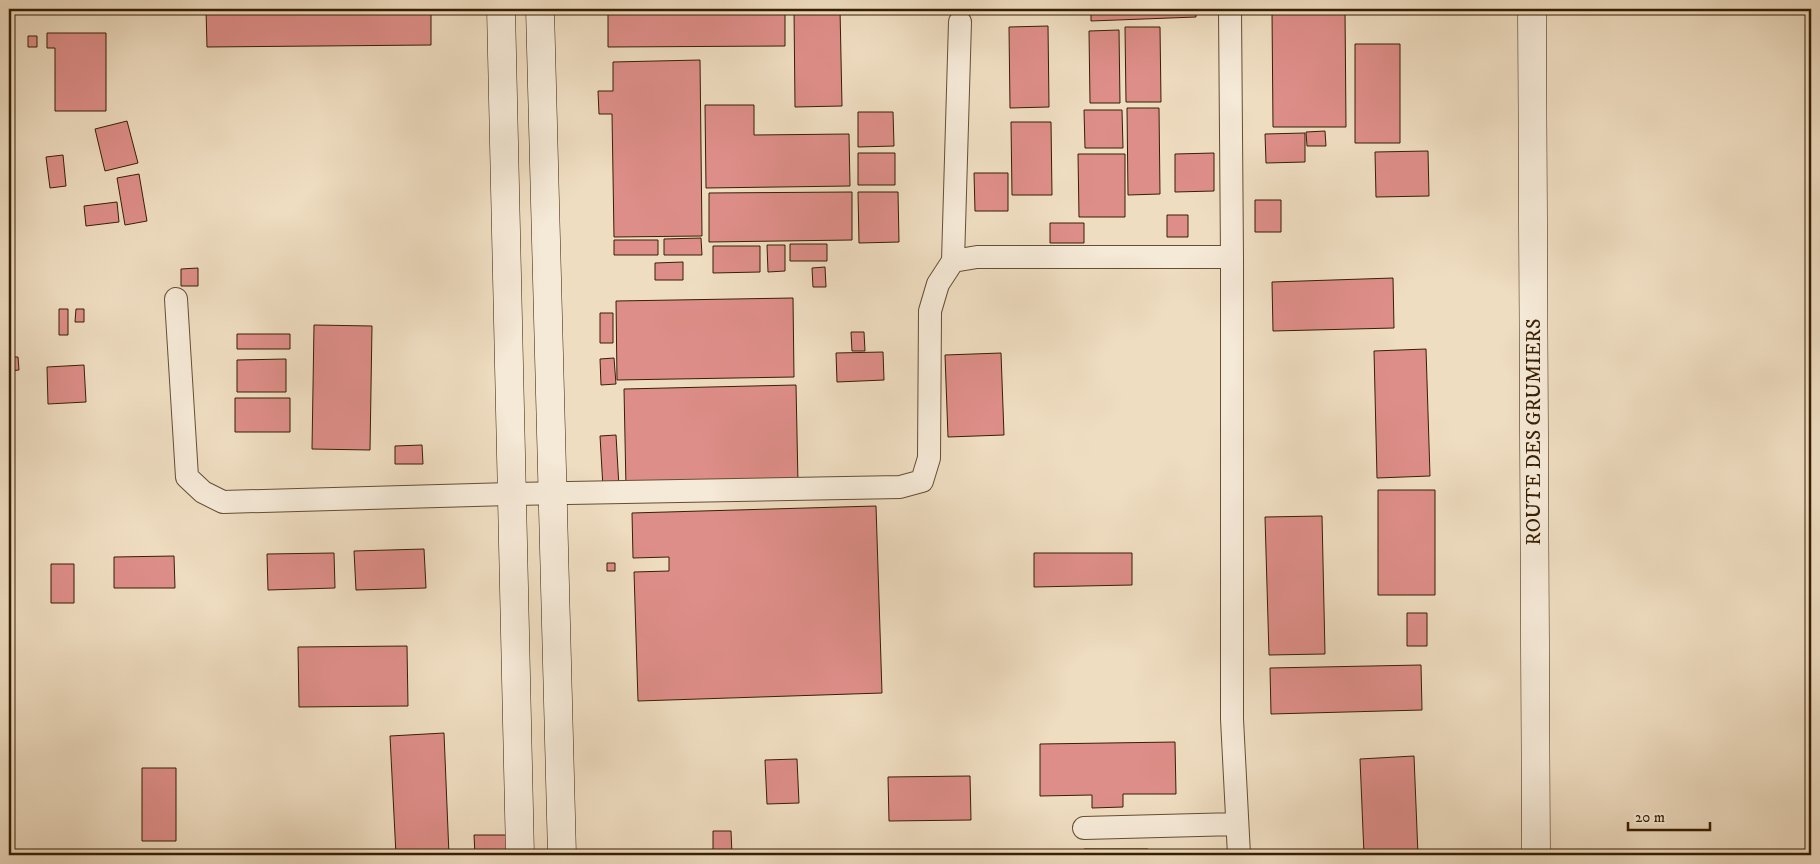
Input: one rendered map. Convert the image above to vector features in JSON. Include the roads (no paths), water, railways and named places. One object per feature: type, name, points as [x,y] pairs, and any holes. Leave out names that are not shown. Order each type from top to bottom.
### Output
[{"type":"main road","points":[[501,9],[520,855]]},
{"type":"main road","points":[[540,9],[562,855]]},
{"type":"main road","name":"ROUTE DES GRUMIERS","points":[[1532,9],[1536,855]]},
{"type":"street","points":[[1230,9],[1232,719],[1239,855]]},
{"type":"street","points":[[176,299],[187,477],[204,492],[223,502],[512,494],[900,487],[922,481],[929,458],[930,311],[938,284],[953,261],[960,22]]},
{"type":"street","points":[[953,261],[977,258],[1232,258]]},
{"type":"street","points":[[1084,828],[1237,824]]}]
